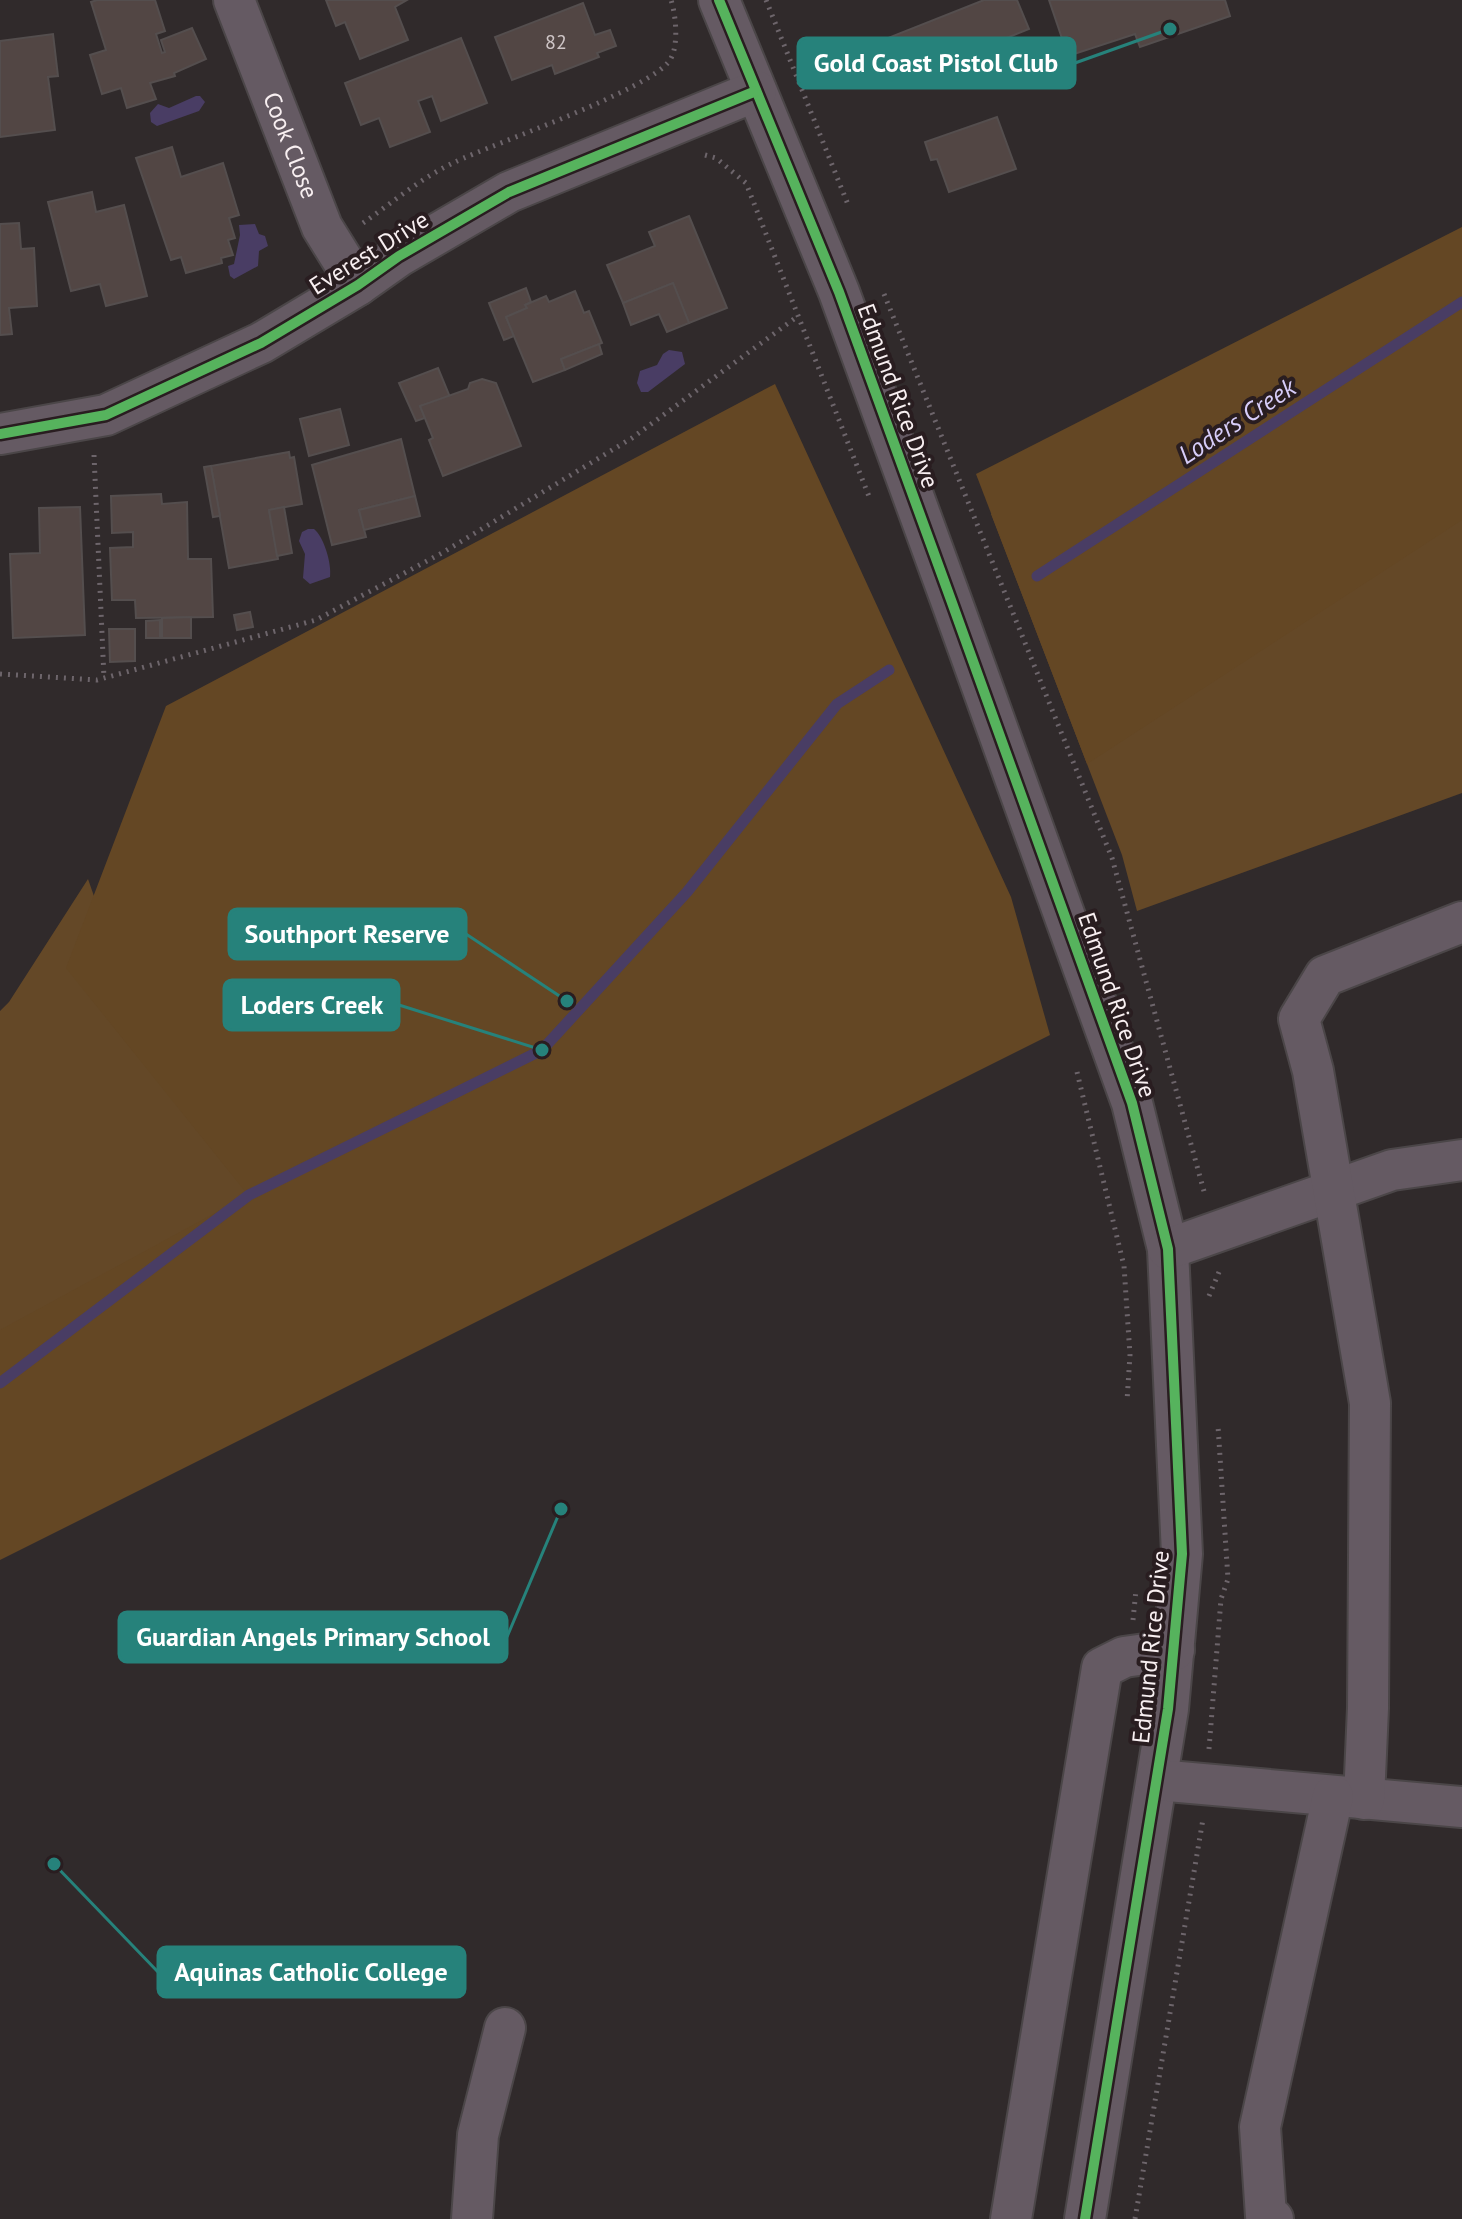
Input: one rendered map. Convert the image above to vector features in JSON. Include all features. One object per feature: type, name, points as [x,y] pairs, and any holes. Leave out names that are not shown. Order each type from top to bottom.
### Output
[{"type":"street","name":"Cook Close","points":[[234,0],[322,227],[358,285]]},
{"type":"street","name":"Edmund Rice Drive","points":[[719,0],[839,292],[1132,1103],[1168,1249],[1182,1554],[1174,1650],[1157,1780],[1085,2219]]},
{"type":"street","name":"Everest Drive","points":[[0,434],[106,415],[261,343],[358,285],[399,256],[509,192],[756,91]]},
{"type":"street","points":[[1273,2219],[1266,2216],[1260,2127],[1348,1797],[1368,1708],[1370,1403],[1313,1071],[1299,1019],[1325,976],[1462,922]]},
{"type":"street","points":[[1168,1249],[1392,1170],[1462,1160]]},
{"type":"street","points":[[1011,2219],[1102,1668],[1124,1657],[1174,1650]]},
{"type":"street","points":[[1157,1780],[1462,1807]]},
{"type":"street","points":[[472,2219],[478,2135],[505,2028]]},
{"type":"path","points":[[332,243],[451,163],[617,94],[649,77],[671,59],[676,32],[671,0]]},
{"type":"path","points":[[697,153],[716,158],[746,183],[873,506]]},
{"type":"path","points":[[0,674],[97,680],[316,620],[442,553],[632,438],[798,316]]},
{"type":"path","points":[[92,418],[104,678]]},
{"type":"path","points":[[1076,1069],[1124,1266],[1130,1355],[1127,1401]]},
{"type":"shaded area","points":[[196,96],[205,102],[199,111],[157,126],[151,122],[150,113],[158,104],[169,108]]},
{"type":"shaded area","points":[[255,224],[259,234],[265,236],[268,246],[259,251],[258,266],[234,279],[228,266],[234,264],[239,225]]},
{"type":"shaded area","points":[[1462,227],[1462,520],[1087,764],[976,474]]},
{"type":"shaded area","points":[[1462,295],[1462,793],[1137,911],[1122,855],[991,514]]},
{"type":"shaded area","points":[[669,350],[682,352],[685,364],[648,392],[641,392],[637,383],[640,371],[657,365]]},
{"type":"shaded area","points":[[775,384],[1011,897],[1050,1035],[0,1560],[0,1330],[248,1195],[66,968],[166,706]]},
{"type":"shaded area","points":[[314,529],[321,538],[330,565],[330,577],[310,584],[303,578],[305,554],[299,541],[302,532]]},
{"type":"shaded area","points":[[88,879],[133,1008],[326,1173],[0,1342],[0,1011],[9,1002]]},
{"type":"building","points":[[155,0],[165,31],[156,34],[162,53],[165,52],[161,40],[192,28],[206,59],[174,73],[175,76],[150,83],[156,99],[127,108],[121,88],[102,94],[90,55],[106,50],[91,2]]},
{"type":"building","points":[[326,0],[407,0],[395,7],[408,40],[360,59],[345,22],[336,26]]},
{"type":"building","points":[[984,0],[1017,0],[1029,29],[933,67],[930,58],[901,70],[888,38]]},
{"type":"building","points":[[1049,0],[1225,0],[1230,16],[1140,47],[1135,34],[1068,56]]},
{"type":"building","points":[[583,3],[595,35],[610,30],[616,46],[597,53],[599,57],[555,74],[552,65],[512,80],[495,37]]},
{"type":"building","points":[[53,34],[58,76],[48,77],[55,130],[0,137],[0,41]]},
{"type":"building","points":[[461,38],[487,103],[441,121],[432,96],[418,101],[430,132],[390,147],[379,118],[361,125],[345,83]]},
{"type":"building","points":[[997,117],[1016,169],[949,192],[937,159],[931,160],[925,142]]},
{"type":"building","points":[[172,147],[181,177],[223,163],[239,215],[229,218],[235,238],[228,240],[233,255],[221,258],[222,263],[186,273],[181,257],[171,260],[136,158]]},
{"type":"building","points":[[92,192],[96,212],[124,205],[147,296],[106,306],[100,284],[71,291],[48,202]]},
{"type":"building","points":[[689,216],[727,308],[689,323],[673,283],[623,303],[607,265],[655,246],[649,232]]},
{"type":"building","points":[[19,223],[21,249],[34,248],[37,306],[9,308],[12,334],[0,335],[0,224]]},
{"type":"building","points":[[673,283],[689,323],[667,332],[659,314],[631,325],[623,303]]},
{"type":"building","points":[[526,288],[531,302],[525,305],[527,308],[506,317],[514,336],[504,340],[489,303]]},
{"type":"building","points":[[575,291],[584,313],[589,311],[602,343],[561,359],[565,370],[533,382],[506,317],[546,296],[549,302]]},
{"type":"building","points":[[599,344],[602,354],[565,370],[561,359]]},
{"type":"building","points":[[438,368],[450,397],[420,406],[425,418],[416,421],[399,383]]},
{"type":"building","points":[[482,379],[496,383],[521,446],[443,476],[420,406],[468,389],[470,383]]},
{"type":"building","points":[[340,409],[349,445],[309,456],[300,419]]},
{"type":"building","points":[[401,439],[415,496],[359,510],[366,537],[332,545],[312,465]]},
{"type":"building","points":[[289,452],[290,458],[294,457],[302,504],[269,510],[278,559],[229,568],[211,466]]},
{"type":"building","points":[[211,466],[220,516],[213,517],[204,467]]},
{"type":"building","points":[[161,494],[162,504],[187,502],[188,559],[211,559],[213,617],[136,618],[135,600],[112,600],[110,548],[133,547],[133,532],[112,533],[111,496]]},
{"type":"building","points":[[415,496],[420,516],[364,530],[359,510]]},
{"type":"building","points":[[80,507],[85,635],[13,638],[10,554],[40,553],[39,508]]},
{"type":"building","points":[[284,507],[292,553],[277,556],[269,510]]},
{"type":"building","points":[[250,612],[253,627],[237,630],[234,615]]},
{"type":"building","points":[[191,617],[191,638],[162,638],[162,618]]},
{"type":"building","points":[[160,620],[160,638],[146,638],[146,621]]},
{"type":"building","points":[[109,629],[135,629],[135,661],[110,662]]},
{"type":"waterway","name":"Loders Creek","points":[[1037,576],[1462,302]]},
{"type":"waterway","name":"Loders Creek","points":[[0,1383],[249,1195],[542,1050],[687,892],[837,704],[889,670]]},
{"type":"cycle path","points":[[719,0],[839,292],[1132,1103],[1168,1249],[1182,1554],[1168,1709],[1085,2219]]},
{"type":"cycle path","points":[[0,434],[106,415],[261,343],[358,285],[399,256],[509,192],[756,91]]},
{"type":"place","name":"Gold Coast Pistol Club","points":[[1170,29]]},
{"type":"place","name":"Southport Reserve","points":[[567,1001]]},
{"type":"place","name":"Loders Creek","points":[[542,1050]]},
{"type":"place","name":"Guardian Angels Primary School","points":[[561,1509]]},
{"type":"place","name":"Aquinas Catholic College","points":[[54,1864]]}]
